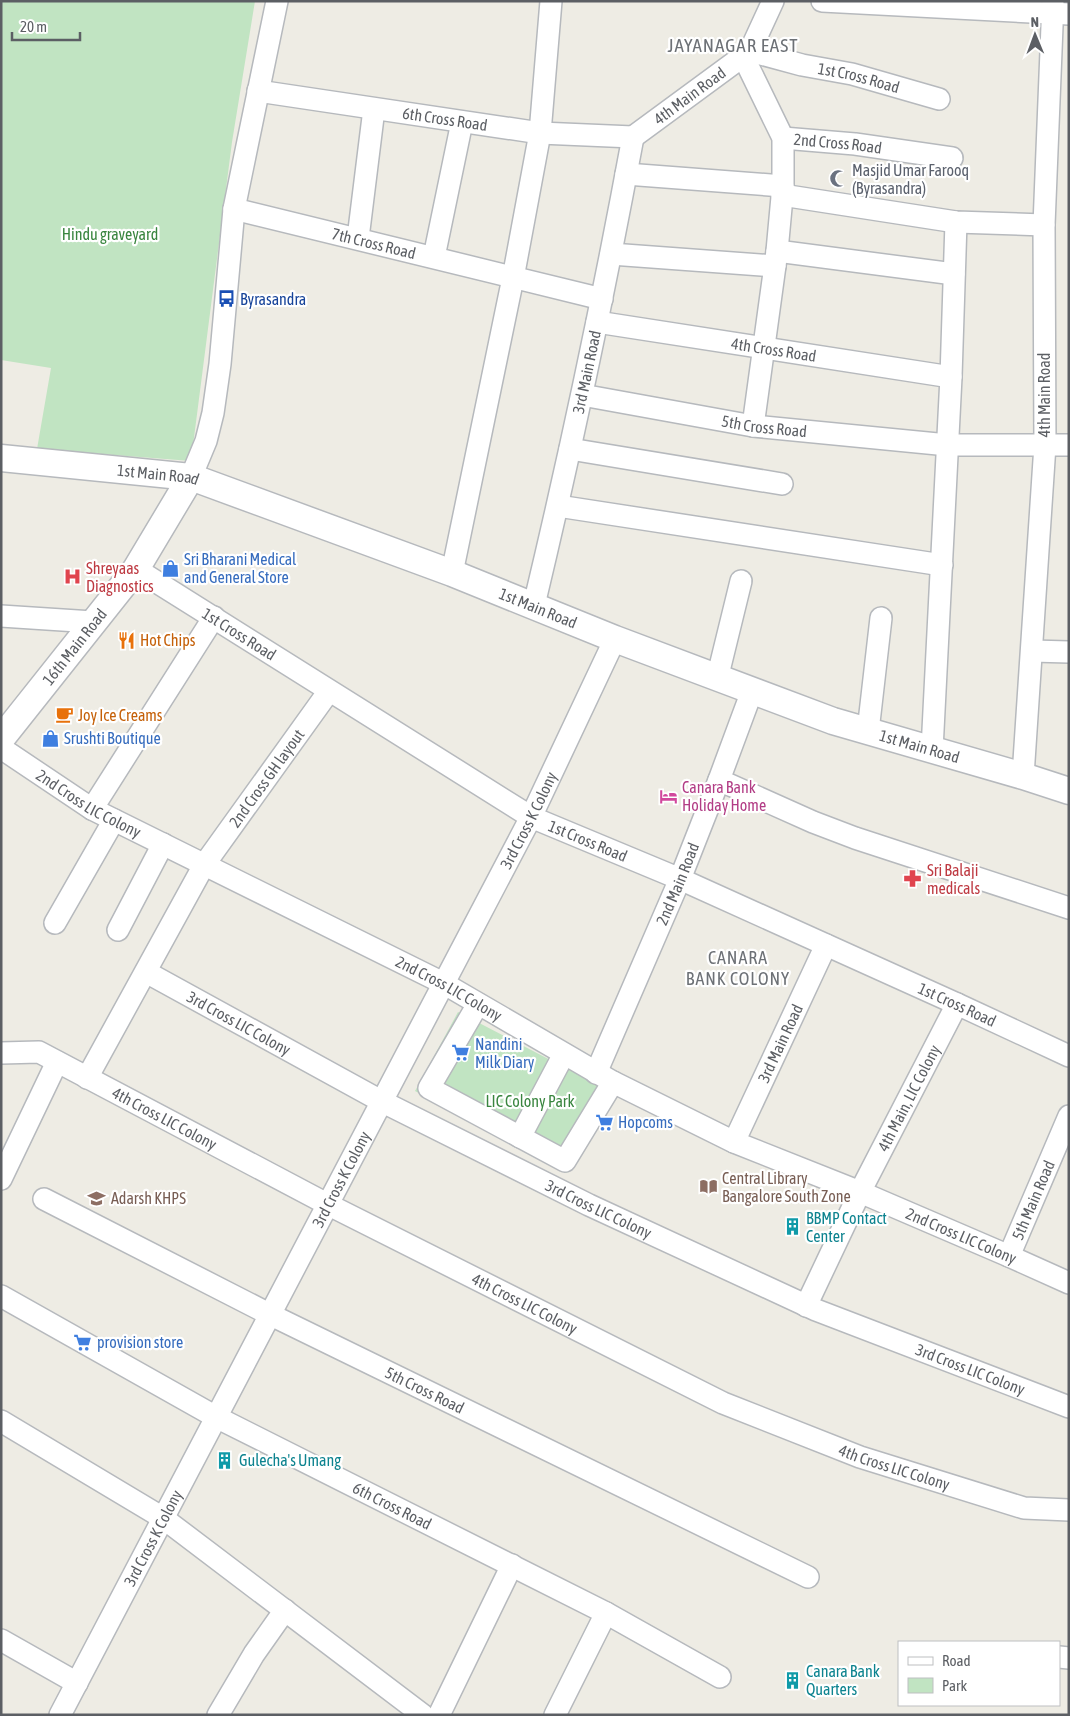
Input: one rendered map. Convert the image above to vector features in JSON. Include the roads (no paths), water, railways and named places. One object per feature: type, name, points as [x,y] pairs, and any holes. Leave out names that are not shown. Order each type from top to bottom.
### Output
[{"type":"street","points":[[191,477],[206,441],[213,413],[220,364],[234,209],[278,1]]},
{"type":"street","points":[[452,573],[513,278],[540,133],[551,1]]},
{"type":"street","name":"4th Main Road","points":[[632,137],[746,53],[773,1]]},
{"type":"street","points":[[822,1],[1058,10]]},
{"type":"street","name":"4th Main Road","points":[[1023,776],[1045,445],[1044,225],[1058,10]]},
{"type":"street","points":[[746,53],[783,138],[783,191],[776,258],[753,426]]},
{"type":"street","name":"1st Cross Road","points":[[746,53],[852,74],[938,99]]},
{"type":"street","name":"6th Cross Road","points":[[258,91],[540,133],[632,137]]},
{"type":"street","points":[[358,238],[374,109]]},
{"type":"street","points":[[434,257],[462,122]]},
{"type":"street","name":"3rd Main Road","points":[[534,605],[582,395],[611,254],[632,137]]},
{"type":"street","name":"2nd Cross Road","points":[[783,138],[855,144],[952,158]]},
{"type":"street","points":[[626,174],[783,191],[956,222],[1044,225]]},
{"type":"street","name":"7th Cross Road","points":[[234,209],[602,298]]},
{"type":"street","points":[[932,750],[948,444],[956,222]]},
{"type":"street","points":[[611,254],[776,258],[954,274]]},
{"type":"street","name":"4th Cross Road","points":[[596,322],[951,377]]},
{"type":"street","name":"5th Cross Road","points":[[582,395],[753,426],[948,444],[1069,446]]},
{"type":"street","points":[[570,449],[782,484]]},
{"type":"street","name":"1st Main Road","points":[[1,458],[191,477],[452,573],[614,639],[833,721],[1069,791]]},
{"type":"street","name":"16th Main Road","points":[[1,739],[136,568],[191,477]]},
{"type":"street","points":[[558,506],[942,565]]},
{"type":"street","name":"1st Cross Road","points":[[136,568],[328,691],[531,817],[680,879],[1069,1056]]},
{"type":"street","points":[[718,679],[741,581]]},
{"type":"street","points":[[1,616],[93,622]]},
{"type":"street","points":[[92,809],[214,617]]},
{"type":"street","points":[[868,731],[881,618]]},
{"type":"street","name":"3rd Cross K Colony","points":[[60,1715],[531,817],[614,639]]},
{"type":"street","points":[[1032,652],[1069,652]]},
{"type":"street","name":"2nd Cross GH layout","points":[[87,1078],[204,865],[328,691]]},
{"type":"street","name":"2nd Main Road","points":[[520,1137],[565,1161],[605,1077],[752,691]]},
{"type":"street","name":"2nd Cross LIC Colony","points":[[1,748],[92,809],[443,983],[605,1077],[734,1142],[860,1192],[1069,1283]]},
{"type":"street","points":[[719,780],[813,822],[855,838],[1069,908]]},
{"type":"street","points":[[55,923],[114,820]]},
{"type":"street","points":[[118,930],[163,844]]},
{"type":"street","name":"3rd Main Road","points":[[734,1142],[826,944]]},
{"type":"street","name":"3rd Cross LIC Colony","points":[[146,972],[381,1101],[589,1205],[806,1306],[1069,1407]]},
{"type":"street","points":[[478,1004],[429,1088],[520,1137],[564,1054]]},
{"type":"street","name":"4th Main, LIC Colony","points":[[806,1306],[860,1192],[957,1004]]},
{"type":"street","name":"4th Cross LIC Colony","points":[[1,1053],[37,1051],[327,1204],[724,1403],[860,1457],[1024,1508],[1069,1510]]},
{"type":"street","points":[[1,1179],[57,1062]]},
{"type":"street","name":"5th Main Road","points":[[1009,1256],[1069,1116]]},
{"type":"street","points":[[485,1153],[500,1126]]},
{"type":"street","name":"5th Cross Road","points":[[44,1199],[269,1314],[808,1576]]},
{"type":"street","name":"6th Cross Road","points":[[1,1296],[216,1416],[606,1612],[720,1677]]},
{"type":"street","points":[[1,1421],[163,1518],[423,1715]]},
{"type":"street","points":[[439,1715],[512,1565]]},
{"type":"street","points":[[218,1715],[254,1654],[285,1610]]},
{"type":"street","points":[[555,1715],[606,1612]]},
{"type":"street","points":[[1,1640],[76,1683]]},
{"type":"place","name":"Masjid Umar Farooq (Byrasandra)","points":[[838,179]]},
{"type":"place","name":"Byrasandra","points":[[226,299]]},
{"type":"place","name":"Sri Bharani Medical and General Store","points":[[170,568]]},
{"type":"place","name":"Shreyaas Diagnostics","points":[[72,577]]},
{"type":"place","name":"Hot Chips","points":[[126,640]]},
{"type":"place","name":"Joy Ice Creams","points":[[64,715]]},
{"type":"place","name":"Srushti Boutique","points":[[50,738]]},
{"type":"place","name":"Canara Bank Holiday Home","points":[[668,796]]},
{"type":"place","name":"Sri Balaji medicals","points":[[913,879]]},
{"type":"place","name":"Nandini Milk Diary","points":[[461,1053]]},
{"type":"place","name":"Hopcoms","points":[[604,1122]]},
{"type":"place","name":"Central Library Bangalore South Zone","points":[[708,1187]]},
{"type":"place","name":"Adarsh KHPS","points":[[97,1198]]},
{"type":"place","name":"BBMP Contact Center","points":[[792,1227]]},
{"type":"place","name":"provision store","points":[[83,1342]]},
{"type":"place","name":"Gulecha's Umang","points":[[225,1460]]},
{"type":"place","name":"Canara Bank Quarters","points":[[792,1680]]},
{"type":"district","name":"JAYANAGAR EAST","points":[[733,45]]},
{"type":"district","name":"CANARA BANK COLONY","points":[[738,968]]},
{"type":"park label","name":"Hindu graveyard","points":[[110,234]]},
{"type":"park label","name":"LIC Colony Park","points":[[530,1101]]}]
